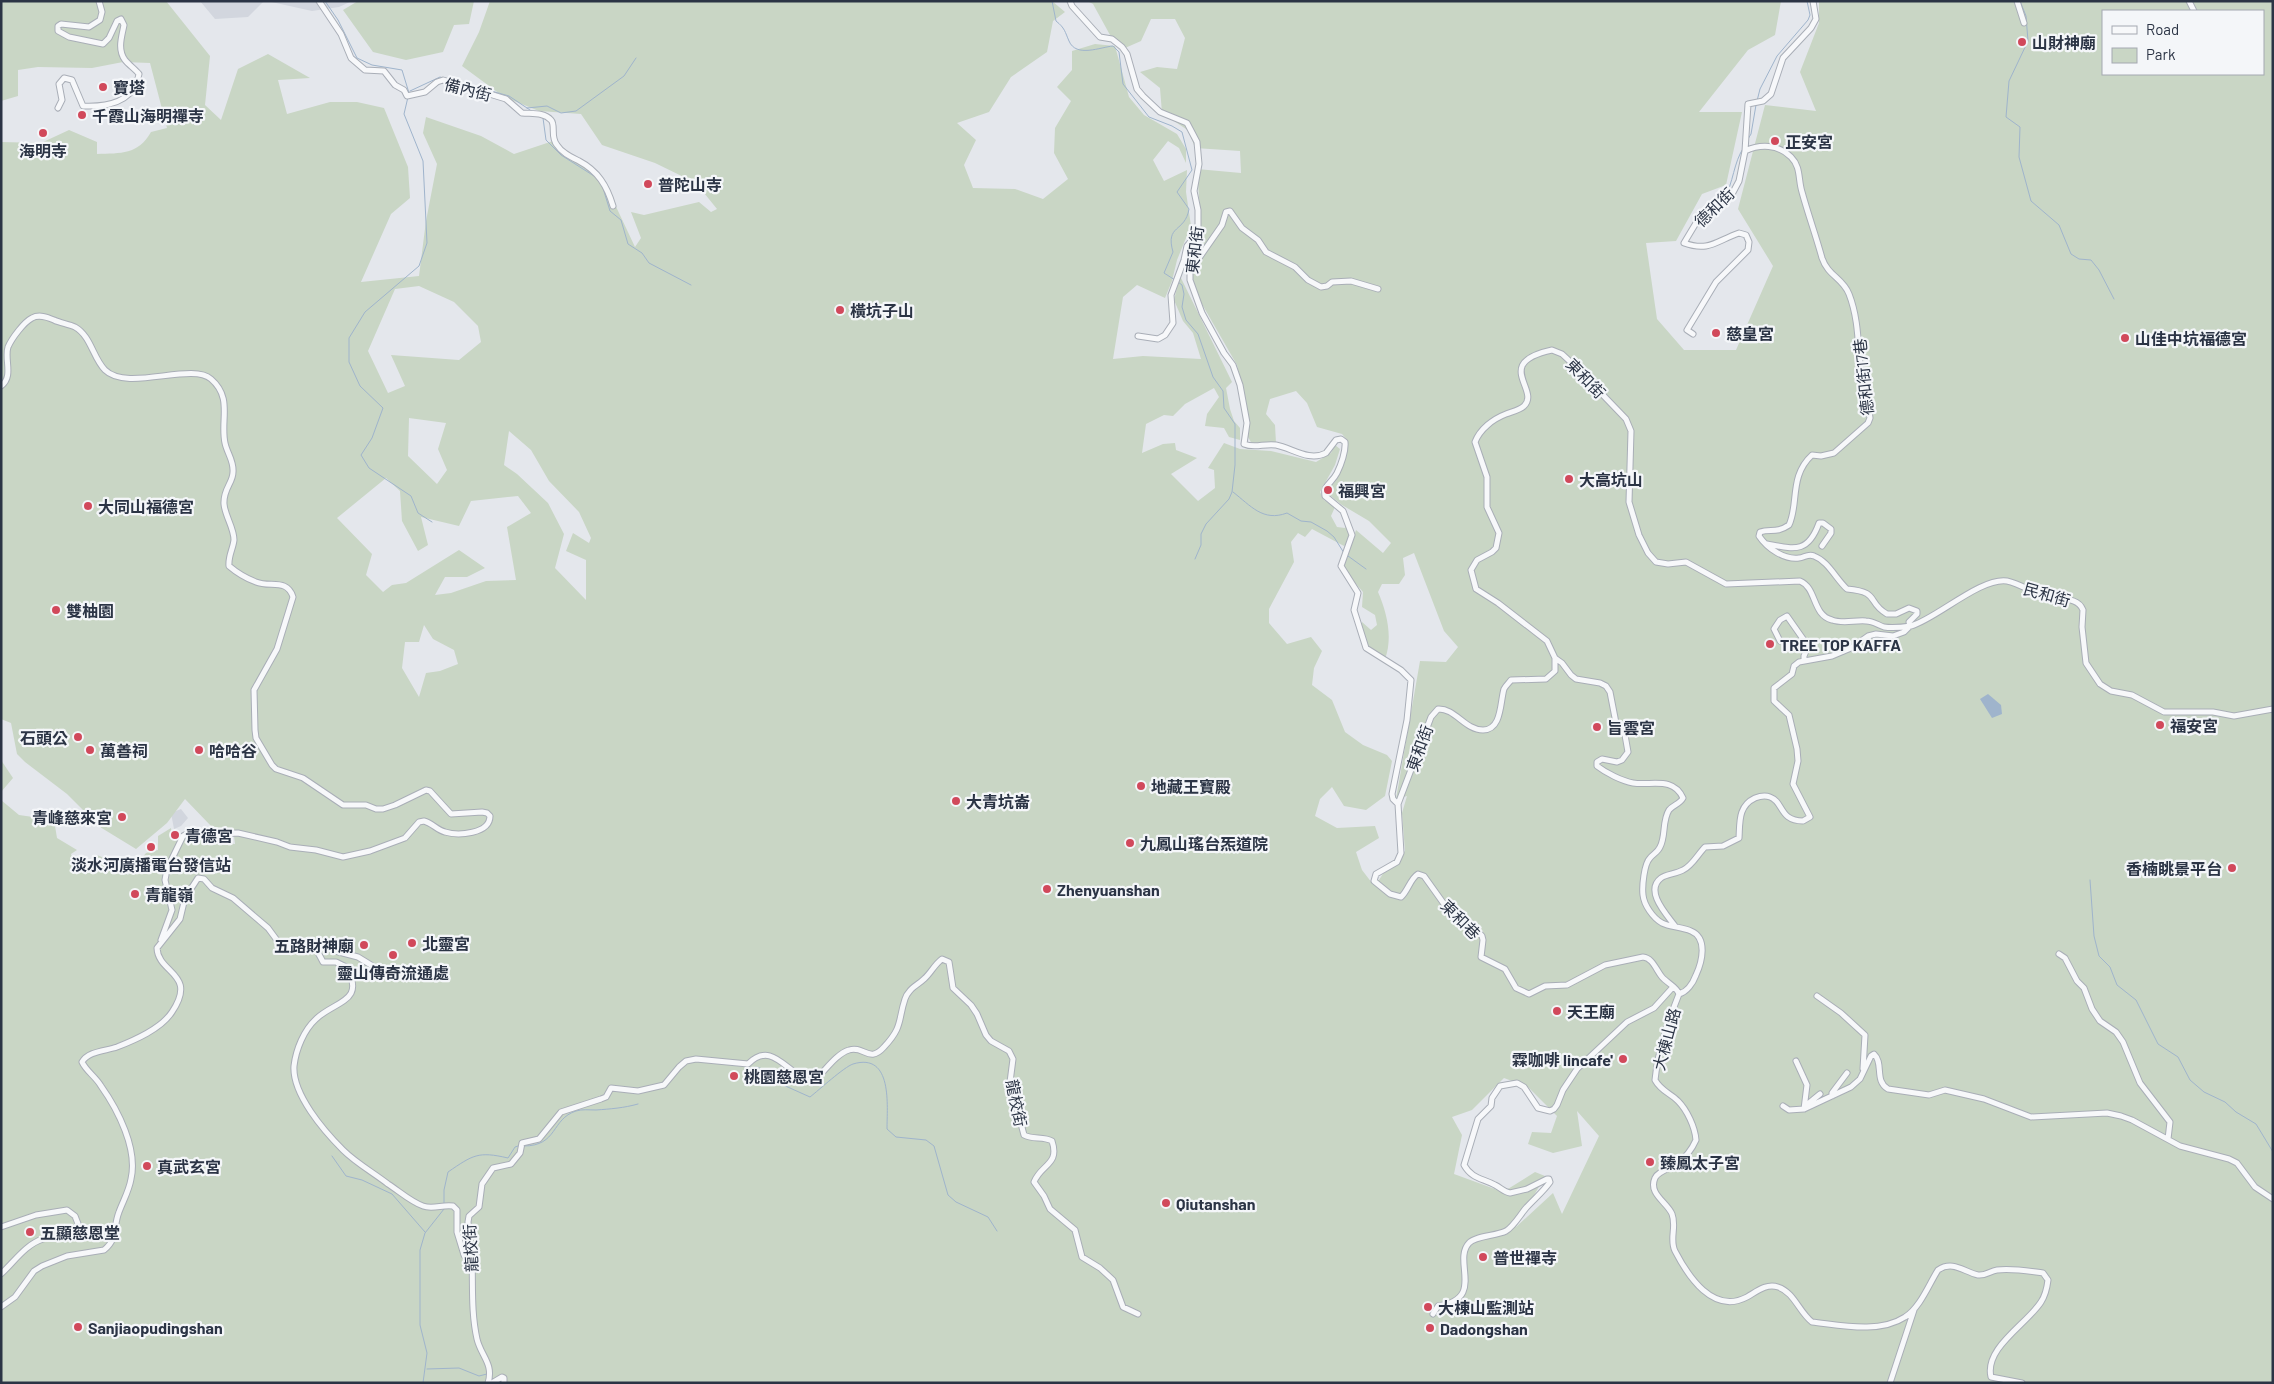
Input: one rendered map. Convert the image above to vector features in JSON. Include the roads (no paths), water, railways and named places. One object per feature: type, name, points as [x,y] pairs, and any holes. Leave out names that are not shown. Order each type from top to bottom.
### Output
[{"type":"street","points":[[58,108],[62,100],[59,84],[64,78],[72,80],[83,106],[102,107],[116,104],[138,81],[139,74],[124,59],[121,49],[120,40],[124,24],[121,19],[117,21],[103,44],[58,32],[58,26],[61,24],[89,27],[100,20],[102,12],[99,1]]},
{"type":"street","name":"備內街","points":[[319,1],[341,34],[351,58],[365,70],[384,71],[395,85],[404,90],[409,96],[425,92],[437,82],[443,80],[506,99],[522,113],[538,113],[551,119],[554,124],[552,136],[559,149],[598,175],[608,190],[613,206]]},
{"type":"street","name":"東和街","points":[[1070,1],[1072,6],[1100,36],[1112,39],[1122,46],[1127,54],[1133,79],[1143,96],[1160,112],[1187,123],[1200,151],[1194,191],[1198,210],[1197,233],[1189,273],[1202,313],[1224,353],[1234,365],[1240,385],[1247,424],[1244,444],[1252,448],[1278,445],[1299,454],[1312,455],[1326,453],[1336,440],[1341,439],[1345,442],[1337,473],[1325,486],[1324,492],[1325,496],[1343,510],[1352,535],[1341,566],[1358,593],[1354,610],[1366,648],[1401,670],[1411,680],[1407,720],[1392,794],[1393,799],[1398,804],[1433,714],[1441,709],[1470,727],[1484,730],[1492,727],[1497,721],[1505,687],[1512,680],[1518,678],[1546,679],[1555,670],[1555,658],[1546,641],[1476,589],[1471,570],[1477,560],[1496,548],[1499,533],[1487,507],[1487,477],[1475,442],[1480,432],[1496,418],[1524,406],[1528,399],[1527,390],[1520,374],[1521,367],[1525,361],[1552,350],[1562,354],[1576,367],[1626,419],[1631,431],[1629,502],[1639,535],[1648,553],[1656,562],[1668,564],[1686,562],[1726,584],[1800,580],[1809,589],[1822,614],[1832,620],[1866,621],[1889,627],[1910,626]]},
{"type":"street","name":"德和街","points":[[1694,334],[1687,330],[1697,316],[1705,298],[1728,268],[1748,250],[1749,242],[1746,235],[1739,233],[1705,248],[1696,248],[1684,243],[1698,218],[1730,196],[1739,181],[1745,149],[1748,104],[1760,102],[1771,94],[1783,58],[1811,28],[1816,19],[1813,1]]},
{"type":"street","points":[[2017,1],[2024,23]]},
{"type":"street","name":"德和街17巷","points":[[1745,149],[1758,146],[1770,147],[1783,151],[1796,163],[1802,194],[1826,269],[1849,292],[1859,334],[1860,364],[1870,418],[1868,423],[1834,453],[1827,456],[1812,455],[1808,458],[1798,477],[1791,520],[1784,528],[1774,532],[1764,530],[1760,532],[1759,536],[1766,544]]},
{"type":"street","points":[[1189,273],[1222,225],[1226,212],[1230,211],[1242,228],[1258,240],[1266,252],[1295,267],[1308,280],[1321,287],[1328,286],[1332,282],[1351,281],[1378,289]]},
{"type":"street","points":[[1138,336],[1158,339],[1170,330],[1173,314],[1171,295],[1187,246],[1197,233]]},
{"type":"street","points":[[1,386],[8,376],[8,348],[30,318],[37,316],[77,328],[90,344],[99,363],[111,375],[126,378],[161,378],[181,374],[204,375],[210,378],[218,386],[225,402],[224,435],[227,452],[233,466],[233,474],[224,494],[224,506],[234,538],[228,560],[229,566],[258,583],[282,585],[292,592],[294,597],[278,649],[254,690],[256,738],[272,765],[276,769],[303,778],[343,805],[366,805],[376,809],[383,809],[426,790],[430,791],[451,814],[482,812],[490,816],[490,823],[484,828],[456,834],[442,831],[424,821],[419,822],[405,838],[370,851],[343,857],[316,850],[290,848],[277,842],[238,833],[187,834],[183,836],[167,869],[165,880],[172,910],[157,951],[180,981],[181,989],[173,1011],[152,1030],[115,1048],[86,1057],[82,1062],[102,1086],[126,1131],[132,1178],[118,1214],[114,1239],[104,1250],[68,1256],[42,1266],[34,1271],[15,1297],[1,1307]]},
{"type":"street","points":[[1766,544],[1791,549],[1804,546],[1815,535],[1820,524],[1826,523],[1831,533],[1822,546]]},
{"type":"street","points":[[1766,544],[1782,556],[1792,558],[1815,556],[1827,565],[1847,589],[1863,590],[1868,593],[1887,614],[1896,614],[1902,609],[1914,609],[1917,614],[1909,622],[1910,626]]},
{"type":"street","name":"民和街","points":[[1804,660],[1832,656],[1876,634],[1893,636],[1904,632],[1910,626],[1980,588],[1998,581],[2008,581],[2035,594],[2077,602],[2083,610],[2082,627],[2086,663],[2100,684],[2111,691],[2132,695],[2164,712],[2184,710],[2234,716],[2273,709]]},
{"type":"street","points":[[1675,926],[1658,902],[1654,891],[1657,883],[1662,877],[1685,870],[1705,847],[1723,846],[1738,838],[1740,818],[1743,807],[1748,801],[1760,796],[1770,796],[1789,818],[1803,821],[1810,817],[1792,784],[1798,761],[1789,715],[1774,701],[1773,695],[1774,688],[1792,674],[1794,666],[1804,660],[1808,646],[1787,616],[1780,620],[1774,629],[1780,641]]},
{"type":"street","points":[[1433,1314],[1438,1306],[1452,1304],[1458,1300],[1465,1282],[1465,1254],[1468,1244],[1472,1240],[1498,1235],[1510,1228],[1550,1182],[1547,1179],[1527,1189],[1510,1193],[1494,1184],[1474,1177],[1468,1172],[1464,1165],[1471,1138],[1478,1119],[1491,1106],[1495,1092],[1500,1086],[1517,1083],[1524,1087],[1538,1108],[1550,1111],[1554,1109],[1558,1106],[1562,1090],[1577,1068],[1627,1022],[1654,1008],[1673,987],[1679,994],[1686,992],[1695,978],[1702,960],[1703,950],[1697,935],[1693,931],[1663,924],[1655,918],[1643,894],[1648,859],[1660,848],[1666,817],[1670,808],[1681,802],[1683,798],[1680,792],[1660,782],[1632,783],[1597,766],[1597,762],[1602,759],[1617,762],[1622,760],[1628,752],[1625,735],[1616,723],[1610,692],[1606,686],[1600,683],[1576,680],[1562,663],[1555,658]]},
{"type":"street","name":"東和巷","points":[[1398,804],[1401,853],[1397,862],[1376,874],[1374,881],[1390,894],[1401,898],[1407,892],[1414,876],[1418,874],[1424,876],[1449,911],[1470,923],[1482,936],[1484,940],[1481,957],[1505,969],[1520,992],[1529,994],[1545,986],[1567,984],[1606,965],[1644,956],[1651,961],[1662,977],[1673,987]]},
{"type":"street","points":[[162,940],[175,926],[183,910],[185,898],[200,877],[212,888],[233,898],[268,928],[279,946],[319,943],[335,951],[358,957],[371,965]]},
{"type":"street","points":[[313,944],[323,962],[336,962],[346,967],[352,980],[352,990],[344,1002],[316,1018],[301,1040],[294,1065],[294,1075],[304,1100],[343,1150],[398,1191],[426,1207],[453,1206],[457,1210],[457,1232],[464,1255],[472,1267]]},
{"type":"street","points":[[2059,954],[2065,958],[2077,981],[2084,988],[2092,1009],[2100,1021],[2116,1032],[2123,1042],[2140,1083],[2170,1122],[2168,1139]]},
{"type":"street","name":"龍校街","points":[[488,1383],[490,1365],[478,1342],[473,1320],[472,1258],[468,1250],[470,1239],[468,1222],[469,1216],[479,1207],[482,1184],[493,1168],[511,1164],[520,1153],[522,1143],[539,1139],[561,1112],[601,1100],[614,1087],[638,1091],[664,1085],[686,1061],[696,1059],[748,1064],[762,1054],[770,1054],[807,1080],[815,1080],[838,1057],[849,1050],[857,1049],[869,1055],[876,1054],[899,1028],[905,1000],[909,991],[925,978],[936,963],[946,959],[949,962],[953,988],[978,1014],[986,1035],[991,1041],[1009,1052],[1013,1059],[1010,1082],[1024,1135],[1029,1138],[1052,1140],[1054,1148],[1050,1164],[1036,1177],[1034,1182],[1050,1209],[1075,1230],[1082,1257],[1100,1268],[1112,1280],[1123,1307],[1138,1314]]},
{"type":"street","name":"大棟山路","points":[[1679,994],[1656,1065],[1655,1080],[1658,1086],[1677,1100],[1685,1110],[1695,1131],[1696,1140],[1680,1162],[1660,1173],[1654,1185],[1656,1193],[1673,1216],[1674,1230],[1672,1242],[1674,1250],[1700,1288],[1716,1298],[1731,1302],[1745,1298],[1769,1285],[1776,1286],[1792,1296],[1812,1322],[1858,1327],[1884,1325],[1906,1317],[1938,1270],[1944,1266],[1957,1266],[1978,1274],[1987,1275],[1994,1270],[2026,1270],[2043,1273],[2048,1280],[2042,1302],[2017,1331],[2008,1335],[1990,1366],[1991,1377],[2022,1383]]},
{"type":"street","points":[[1817,996],[1841,1013],[1865,1035],[1862,1074]]},
{"type":"street","points":[[1784,1106],[1789,1110],[1804,1109],[1851,1087],[1862,1074],[1871,1056],[1874,1054],[1878,1060],[1880,1079],[1883,1086],[1888,1089],[1929,1095],[1945,1090],[1984,1099],[2031,1117],[2107,1113],[2132,1120],[2180,1146],[2237,1163],[2256,1187],[2273,1199]]},
{"type":"street","points":[[1796,1061],[1807,1085],[1804,1109]]},
{"type":"street","points":[[1832,1096],[1832,1093],[1847,1073]]},
{"type":"street","points":[[1804,1109],[1820,1094]]},
{"type":"street","points":[[1,1226],[36,1215],[67,1210],[75,1216],[80,1229],[76,1234],[44,1239],[31,1244],[1,1274]]},
{"type":"street","points":[[1890,1383],[1915,1306]]},
{"type":"street","points":[[492,1383],[502,1376],[504,1383]]},
{"type":"water","points":[[1988,694],[2001,705],[2002,714],[1992,718],[1980,699]]},
{"type":"waterway","points":[[325,1],[338,20],[357,58],[372,65],[402,70],[409,93]]},
{"type":"waterway","points":[[1052,1],[1056,21],[1063,28],[1072,46],[1083,50],[1113,46],[1119,52],[1123,84],[1149,117],[1182,132],[1192,170],[1177,192],[1189,209],[1184,222],[1173,232],[1171,243],[1173,252],[1164,273],[1175,280]]},
{"type":"waterway","points":[[1757,101],[1760,89],[1777,56],[1808,20],[1810,15],[1807,1]]},
{"type":"waterway","points":[[2020,1],[2026,16],[2028,41],[2009,81],[2006,117],[2020,127],[2019,157],[2031,201],[2059,225],[2071,254],[2079,259],[2091,260],[2099,270],[2114,299]]},
{"type":"waterway","points":[[527,108],[547,106],[561,113],[576,111],[624,76],[636,58]]},
{"type":"waterway","points":[[410,91],[440,77],[443,78]]},
{"type":"waterway","points":[[449,79],[509,96],[533,112]]},
{"type":"waterway","points":[[408,97],[404,114],[423,161],[427,243],[419,266],[365,312],[349,338],[349,362],[360,386],[383,408],[372,438],[361,455],[369,468],[411,496],[418,513],[432,522]]},
{"type":"waterway","points":[[1748,139],[1751,134],[1756,105]]},
{"type":"waterway","points":[[543,118],[546,140],[561,155],[594,176]]},
{"type":"waterway","points":[[1724,199],[1740,153],[1744,147]]},
{"type":"waterway","points":[[603,188],[610,211],[621,220],[628,244],[642,253],[649,263],[691,285]]},
{"type":"waterway","points":[[1699,225],[1716,209]]},
{"type":"waterway","points":[[1178,282],[1182,285],[1184,294],[1182,307],[1186,320],[1198,334],[1213,377],[1223,391],[1224,408],[1235,424],[1235,465],[1232,492],[1229,499],[1206,524],[1201,534],[1201,545],[1195,559]]},
{"type":"waterway","points":[[1233,492],[1264,514],[1279,515],[1287,513],[1301,521],[1311,522],[1334,537],[1344,553]]},
{"type":"waterway","points":[[1348,556],[1366,569]]},
{"type":"waterway","points":[[2090,880],[2094,936],[2099,956],[2110,967],[2117,985],[2136,1000],[2158,1044],[2178,1057],[2190,1080],[2204,1092],[2225,1102],[2236,1112],[2256,1124],[2273,1152]]},
{"type":"waterway","points":[[756,1067],[769,1071],[781,1084],[810,1097],[853,1064],[866,1062],[875,1066],[881,1073],[885,1083],[887,1129],[896,1137],[926,1140],[934,1146],[948,1195],[956,1202],[988,1217],[997,1231]]},
{"type":"waterway","points":[[524,1146],[543,1142],[562,1120],[576,1111],[617,1108],[638,1104]]},
{"type":"waterway","points":[[444,1203],[444,1190],[448,1172],[476,1156],[489,1155],[508,1158],[515,1147],[518,1146]]},
{"type":"waterway","points":[[332,1156],[346,1176],[362,1180],[392,1194],[425,1232]]},
{"type":"waterway","points":[[423,1383],[427,1353],[420,1325],[420,1250],[425,1233],[444,1209]]},
{"type":"waterway","points":[[427,1369],[459,1368],[479,1376],[487,1374]]},
{"type":"place","name":"山財神廟","points":[[2022,42]]},
{"type":"place","name":"寶塔","points":[[103,87]]},
{"type":"place","name":"千霞山海明禪寺","points":[[82,115]]},
{"type":"place","name":"海明寺","points":[[43,133]]},
{"type":"place","name":"正安宮","points":[[1775,141]]},
{"type":"place","name":"普陀山寺","points":[[648,184]]},
{"type":"place","name":"橫坑子山","points":[[840,310]]},
{"type":"place","name":"慈皇宮","points":[[1716,333]]},
{"type":"place","name":"山佳中坑福德宮","points":[[2125,338]]},
{"type":"place","name":"大高坑山","points":[[1569,479]]},
{"type":"place","name":"福興宮","points":[[1328,490]]},
{"type":"place","name":"大同山福德宮","points":[[88,506]]},
{"type":"place","name":"雙柚園","points":[[56,610]]},
{"type":"place","name":"TREE TOP KAFFA","points":[[1770,644]]},
{"type":"place","name":"福安宮","points":[[2160,725]]},
{"type":"place","name":"旨雲宮","points":[[1597,727]]},
{"type":"place","name":"石頭公","points":[[78,737]]},
{"type":"place","name":"萬善祠","points":[[90,750]]},
{"type":"place","name":"哈哈谷","points":[[199,750]]},
{"type":"place","name":"地藏王寶殿","points":[[1141,786]]},
{"type":"place","name":"大青坑崙","points":[[956,801]]},
{"type":"place","name":"青峰慈來宮","points":[[122,817]]},
{"type":"place","name":"青德宮","points":[[175,835]]},
{"type":"place","name":"九鳳山瑤台炁道院","points":[[1130,843]]},
{"type":"place","name":"淡水河廣播電台發信站","points":[[151,847]]},
{"type":"place","name":"香楠眺景平台","points":[[2232,868]]},
{"type":"place","name":"Zhenyuanshan","points":[[1047,889]]},
{"type":"place","name":"青龍嶺","points":[[135,894]]},
{"type":"place","name":"北靈宮","points":[[412,943]]},
{"type":"place","name":"五路財神廟","points":[[364,945]]},
{"type":"place","name":"靈山傳奇流通處","points":[[393,955]]},
{"type":"place","name":"天王廟","points":[[1557,1011]]},
{"type":"place","name":"霖咖啡 lincafe'","points":[[1623,1059]]},
{"type":"place","name":"桃園慈恩宮","points":[[734,1076]]},
{"type":"place","name":"臻鳳太子宮","points":[[1650,1162]]},
{"type":"place","name":"真武玄宮","points":[[147,1166]]},
{"type":"place","name":"Qiutanshan","points":[[1166,1203]]},
{"type":"place","name":"五顯慈恩堂","points":[[30,1232]]},
{"type":"place","name":"普世禪寺","points":[[1483,1257]]},
{"type":"place","name":"大棟山監測站","points":[[1428,1307]]},
{"type":"place","name":"Sanjiaopudingshan","points":[[78,1327]]},
{"type":"place","name":"Dadongshan","points":[[1430,1328]]}]
